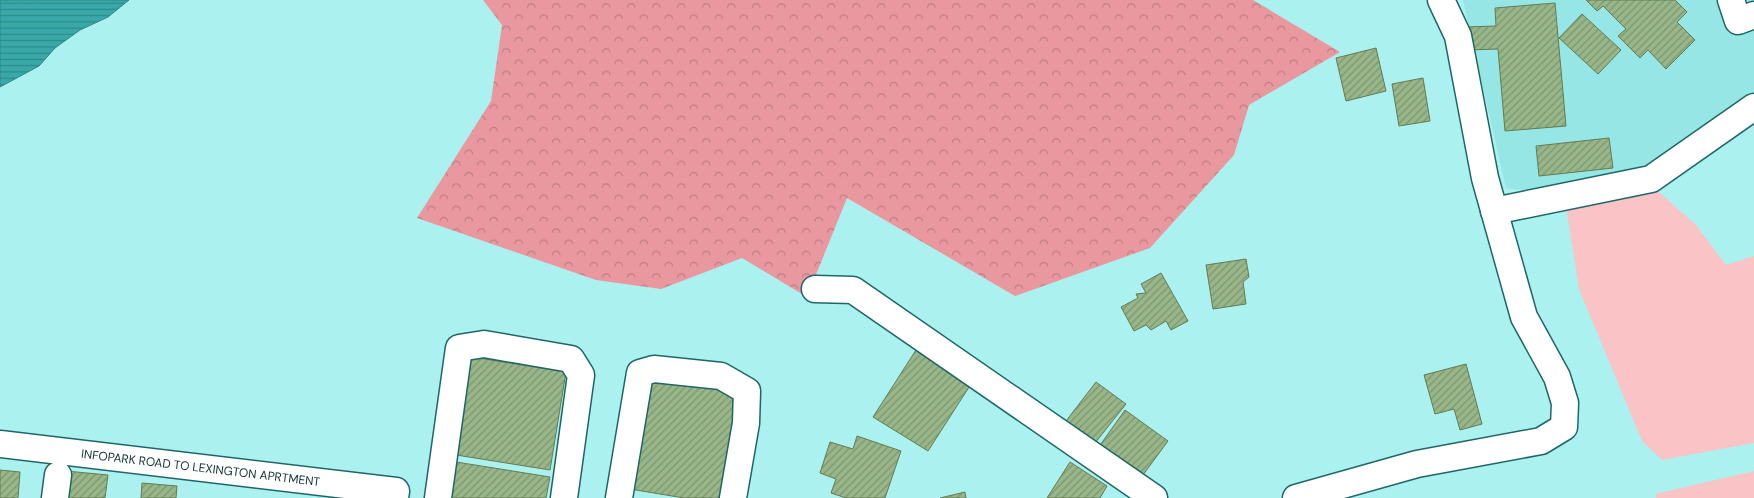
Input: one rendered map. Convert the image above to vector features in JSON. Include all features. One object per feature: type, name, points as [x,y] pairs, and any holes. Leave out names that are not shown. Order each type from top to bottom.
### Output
[{"type":"street","points":[[1296,498],[1417,464],[1541,441],[1564,428],[1565,403],[1556,377],[1524,316],[1485,178],[1458,36],[1441,0]]},
{"type":"street","points":[[1731,0],[1738,21],[1754,15]]},
{"type":"street","points":[[1494,211],[1651,179],[1754,107]]},
{"type":"street","points":[[815,289],[853,290],[1154,498]]},
{"type":"street","points":[[438,498],[459,348],[484,344],[571,359],[581,375],[564,498]]},
{"type":"street","points":[[619,498],[640,373],[654,369],[721,376],[747,392],[746,424],[732,498]]},
{"type":"street","name":"INFOPARK ROAD TO LEXINGTON APRTMENT","points":[[0,444],[396,491],[395,498]]},
{"type":"shaded area","points":[[0,0],[129,0],[108,17],[80,30],[55,48],[39,66],[0,87]]},
{"type":"shaded area","points":[[1463,0],[1754,0],[1754,111],[1656,179],[1551,194],[1506,188]]},
{"type":"shaded area","points":[[1658,191],[1696,225],[1726,265],[1754,256],[1754,443],[1662,460],[1642,441],[1579,289],[1566,207]]},
{"type":"shaded area","points":[[1754,471],[1754,498],[1656,498],[1655,494]]},
{"type":"green space","points":[[483,0],[1253,0],[1340,52],[1249,105],[1234,155],[1150,248],[1015,296],[847,198],[807,297],[742,258],[661,289],[596,280],[417,218],[491,101],[502,25]]},
{"type":"building","points":[[1586,0],[1675,0],[1687,12],[1677,22],[1695,40],[1666,69],[1648,50],[1640,58],[1618,36],[1626,29],[1603,6],[1597,11]]},
{"type":"building","points":[[1555,3],[1566,126],[1505,131],[1498,49],[1467,50],[1466,27],[1496,26],[1495,8]]},
{"type":"building","points":[[1582,14],[1621,50],[1598,74],[1559,38]]},
{"type":"building","points":[[1376,48],[1386,91],[1346,101],[1336,58]]},
{"type":"building","points":[[1423,78],[1430,121],[1399,126],[1392,84]]},
{"type":"building","points":[[1609,138],[1613,168],[1539,176],[1536,146]]},
{"type":"building","points":[[1246,259],[1249,277],[1243,282],[1246,304],[1213,309],[1206,265]]},
{"type":"building","points":[[1161,273],[1188,321],[1171,330],[1166,321],[1151,330],[1146,325],[1134,331],[1121,307],[1138,298],[1136,294],[1146,293],[1141,284]]},
{"type":"building","points":[[916,350],[971,384],[928,451],[873,417]]},
{"type":"building","points":[[466,356],[566,372],[550,470],[450,454]]},
{"type":"building","points":[[1466,364],[1482,424],[1460,430],[1454,409],[1435,414],[1424,375]]},
{"type":"building","points":[[648,378],[740,393],[723,498],[684,498],[630,489]]},
{"type":"building","points":[[1096,382],[1126,404],[1095,443],[1066,421]]},
{"type":"building","points":[[1125,410],[1168,441],[1140,479],[1098,448]]},
{"type":"building","points":[[857,436],[901,451],[885,498],[846,498],[831,493],[836,479],[820,473],[830,442],[853,449]]},
{"type":"building","points":[[450,461],[550,477],[546,498],[443,498]]},
{"type":"building","points":[[1070,462],[1107,486],[1100,498],[1047,498]]},
{"type":"building","points":[[0,470],[20,472],[18,498],[0,498]]},
{"type":"building","points":[[66,471],[108,475],[105,498],[64,498]]},
{"type":"building","points":[[142,483],[177,486],[176,498],[141,498]]},
{"type":"building","points":[[965,492],[966,498],[940,498]]}]
